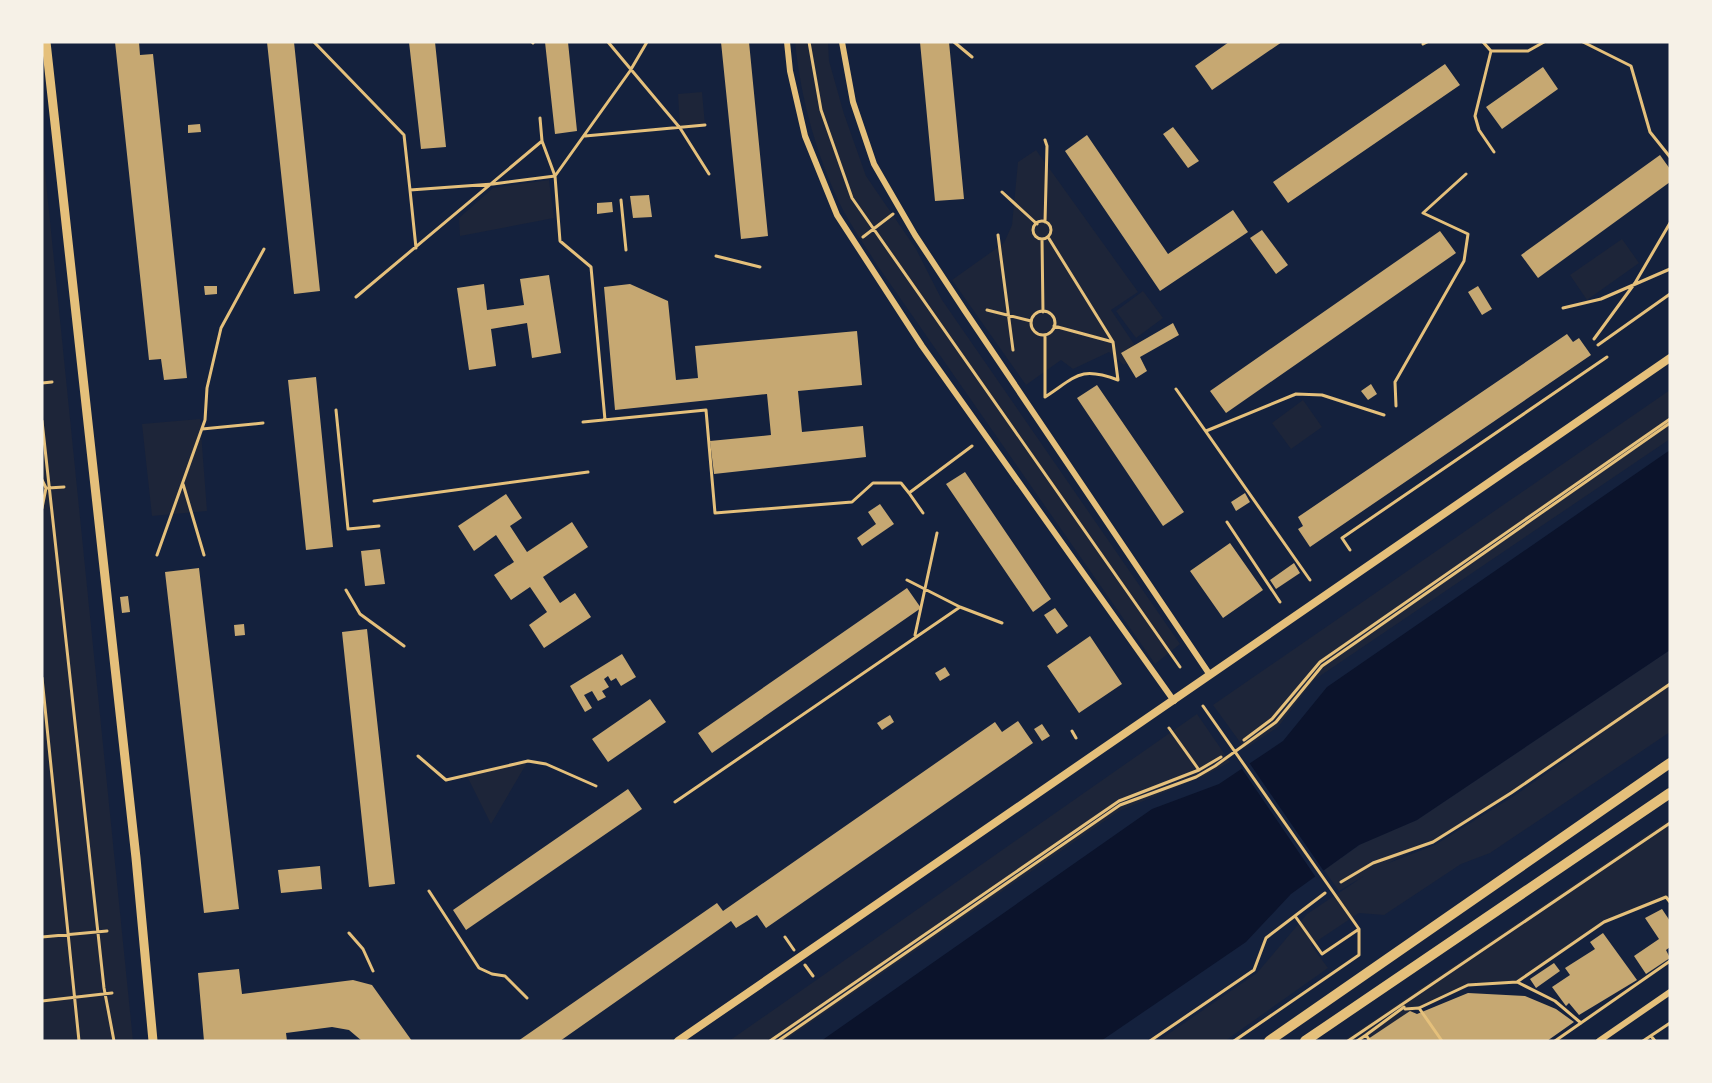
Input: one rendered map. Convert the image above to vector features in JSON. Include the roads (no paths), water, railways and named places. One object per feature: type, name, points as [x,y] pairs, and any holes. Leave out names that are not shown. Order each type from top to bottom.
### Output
[{"type":"highway","points":[[1269,1041],[1670,763]]},
{"type":"highway","points":[[1305,1041],[1670,793]]},
{"type":"main road","points":[[46,42],[136,858],[153,1041]]},
{"type":"street","points":[[787,42],[790,71],[805,136],[837,215],[928,355],[1174,701]]},
{"type":"street","points":[[842,42],[853,102],[874,164],[900,209],[978,331],[1210,675]]},
{"type":"street","points":[[678,1041],[1670,358]]},
{"type":"street","points":[[1599,1041],[1670,992]]},
{"type":"lane","points":[[621,200],[626,250]]},
{"type":"lane","points":[[336,410],[348,529],[380,526]]},
{"type":"lane","points":[[1227,522],[1280,602]]}]
